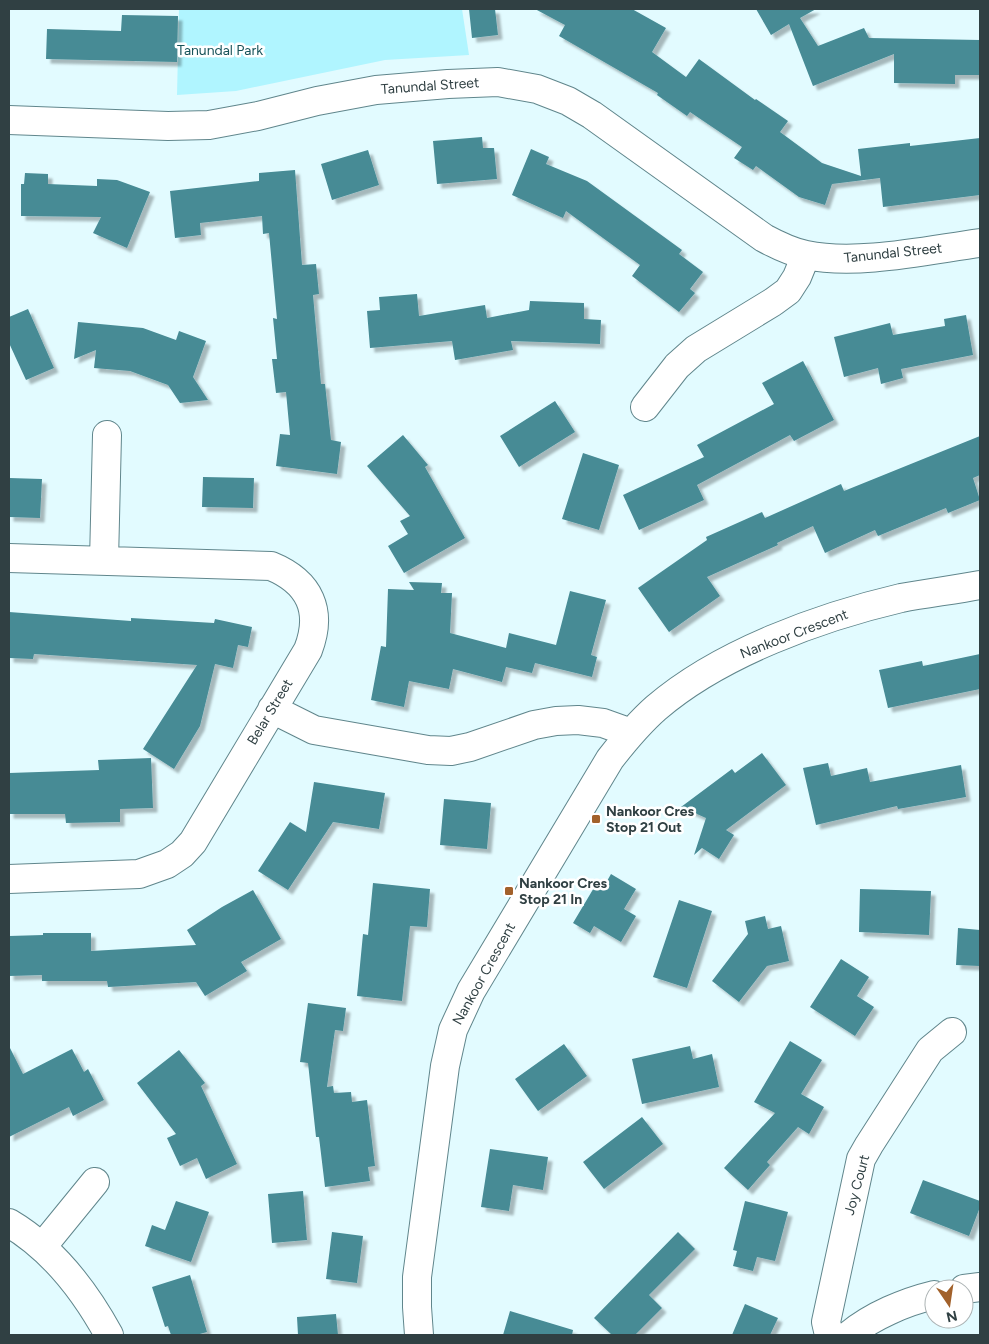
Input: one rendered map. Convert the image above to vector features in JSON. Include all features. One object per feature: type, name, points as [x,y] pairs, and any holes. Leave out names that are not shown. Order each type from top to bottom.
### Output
[{"type":"street","name":"Tanundal Street","points":[[9,120],[168,126],[209,125],[258,116],[317,100],[376,90],[498,82],[537,89],[568,101],[592,115],[764,238],[787,249],[806,255],[853,258],[980,243]]},
{"type":"street","points":[[645,407],[677,366],[696,349],[788,291],[797,277],[806,255]]},
{"type":"street","points":[[104,561],[107,435]]},
{"type":"street","name":"Belar Street","points":[[9,558],[271,566],[286,572],[297,581],[313,607],[315,623],[308,650],[193,842],[182,854],[167,864],[139,874],[9,879]]},
{"type":"street","name":"Nankoor Crescent","points":[[419,1335],[417,1277],[445,1066],[453,1030],[471,991],[610,759],[631,733],[656,708],[681,689],[747,651],[800,629],[865,607],[903,598],[980,585]]},
{"type":"street","points":[[272,709],[314,730],[428,750],[451,751],[470,747],[534,725],[556,721],[578,720],[603,723],[631,733]]},
{"type":"street","name":"Joy Court","points":[[829,1335],[826,1322],[861,1160],[930,1050],[952,1032]]},
{"type":"street","points":[[42,1247],[95,1182]]},
{"type":"street","points":[[9,1223],[42,1247],[68,1274],[99,1316],[109,1335]]},
{"type":"street","points":[[849,1335],[886,1313],[924,1297]]},
{"type":"green space","name":"Tanundal Park","points":[[179,9],[462,9],[469,55],[385,60],[236,91],[177,95]]},
{"type":"building","points":[[469,9],[495,9],[498,35],[472,38]]},
{"type":"building","points":[[535,9],[632,9],[666,28],[652,52],[686,77],[699,59],[755,100],[788,121],[780,132],[822,163],[861,176],[858,149],[910,143],[910,146],[980,138],[980,195],[883,207],[880,178],[832,184],[825,205],[799,197],[756,166],[753,170],[734,158],[742,147],[690,112],[687,116],[657,95],[658,93],[559,36],[565,25]]},
{"type":"building","points":[[756,9],[816,9],[800,18],[818,46],[864,28],[869,38],[980,40],[980,75],[955,75],[955,84],[894,83],[894,54],[813,86],[789,24],[771,35]]},
{"type":"building","points":[[122,15],[178,16],[177,62],[46,59],[47,29],[121,31]]},
{"type":"building","points":[[482,137],[483,148],[494,148],[497,179],[437,184],[433,141]]},
{"type":"building","points":[[531,149],[549,157],[546,164],[587,181],[682,250],[679,254],[703,272],[690,289],[695,293],[679,312],[632,276],[640,265],[566,211],[563,218],[512,195]]},
{"type":"building","points":[[368,150],[379,185],[332,200],[321,164]]},
{"type":"building","points":[[295,170],[302,265],[316,264],[319,294],[313,295],[321,384],[325,384],[331,440],[341,442],[337,474],[276,466],[280,434],[290,435],[286,392],[276,393],[272,359],[277,359],[273,318],[277,319],[269,233],[263,234],[262,216],[200,223],[201,235],[175,238],[170,191],[259,181],[259,173]]},
{"type":"building","points":[[25,173],[48,174],[48,184],[97,186],[97,179],[117,180],[150,192],[127,248],[93,233],[101,217],[21,216],[21,184],[24,184]]},
{"type":"building","points":[[417,294],[419,316],[485,305],[487,318],[529,310],[530,301],[584,303],[584,319],[601,320],[600,344],[511,341],[513,350],[455,360],[452,341],[370,348],[367,311],[380,310],[379,297]]},
{"type":"building","points":[[28,309],[54,368],[26,380],[9,343],[9,317]]},
{"type":"building","points":[[966,315],[973,355],[901,369],[903,378],[881,384],[878,368],[844,377],[834,337],[890,323],[893,335],[945,326],[944,319]]},
{"type":"building","points":[[78,322],[143,328],[176,340],[179,331],[206,341],[193,377],[208,400],[180,403],[168,385],[130,371],[94,368],[96,350],[74,359]]},
{"type":"building","points":[[803,361],[834,420],[794,441],[790,435],[697,485],[704,500],[639,530],[623,495],[704,457],[697,445],[774,404],[762,383]]},
{"type":"building","points":[[555,401],[575,432],[519,467],[500,436]]},
{"type":"building","points":[[403,435],[428,465],[425,467],[465,538],[404,573],[388,546],[408,534],[400,521],[410,516],[367,466]]},
{"type":"building","points":[[980,436],[980,475],[973,478],[980,500],[948,513],[946,508],[878,536],[875,530],[825,553],[813,526],[777,543],[778,545],[707,577],[720,596],[669,632],[638,588],[707,540],[706,537],[762,512],[765,518],[841,484],[844,491]]},
{"type":"building","points":[[583,453],[619,465],[599,530],[562,519]]},
{"type":"building","points":[[203,477],[254,478],[253,508],[202,507]]},
{"type":"building","points":[[9,478],[42,479],[40,518],[9,517]]},
{"type":"building","points":[[409,582],[442,583],[441,593],[452,593],[450,633],[506,648],[509,633],[556,645],[570,591],[606,600],[591,655],[597,657],[592,677],[535,663],[532,673],[506,667],[502,682],[453,669],[449,689],[409,681],[404,707],[371,700],[381,646],[386,647],[388,589],[414,590]]},
{"type":"building","points":[[9,612],[131,621],[131,618],[214,623],[215,619],[252,627],[248,647],[238,645],[233,668],[215,664],[200,726],[174,769],[143,749],[197,665],[34,654],[33,659],[9,658]]},
{"type":"building","points":[[980,654],[980,689],[888,708],[879,670],[922,661],[923,666]]},
{"type":"building","points":[[762,753],[786,785],[726,830],[734,835],[719,859],[702,848],[694,855],[706,818],[681,807],[732,769],[735,773]]},
{"type":"building","points":[[151,758],[153,808],[120,809],[120,822],[66,823],[65,814],[9,814],[9,773],[99,770],[98,760]]},
{"type":"building","points":[[828,763],[831,776],[867,768],[870,782],[961,765],[966,797],[898,809],[897,806],[816,825],[803,768]]},
{"type":"building","points":[[314,782],[385,793],[379,829],[333,822],[288,890],[258,871],[290,822],[306,832]]},
{"type":"building","points":[[444,799],[491,803],[487,849],[440,845]]},
{"type":"building","points":[[611,874],[636,889],[624,909],[636,916],[621,942],[594,926],[590,933],[573,923],[595,886],[602,890]]},
{"type":"building","points":[[373,883],[430,889],[427,927],[410,926],[402,1001],[357,996],[363,934],[368,935]]},
{"type":"building","points":[[860,889],[931,891],[929,935],[859,932]]},
{"type":"building","points":[[253,890],[281,939],[241,962],[247,971],[205,996],[196,982],[108,987],[107,981],[42,981],[42,975],[9,976],[9,936],[43,935],[43,933],[91,933],[91,951],[196,945],[187,930],[222,907]]},
{"type":"building","points":[[679,900],[712,911],[687,988],[653,977]]},
{"type":"building","points":[[765,916],[768,929],[781,926],[789,961],[767,966],[739,1002],[712,981],[748,934],[745,921]]},
{"type":"building","points":[[958,928],[980,930],[980,966],[956,965]]},
{"type":"building","points":[[841,959],[869,977],[857,996],[874,1007],[855,1036],[810,1007]]},
{"type":"building","points":[[308,1003],[346,1008],[343,1031],[335,1030],[327,1087],[333,1086],[334,1093],[351,1092],[352,1102],[367,1100],[375,1166],[368,1167],[370,1181],[325,1187],[319,1137],[316,1137],[308,1063],[300,1062]]},
{"type":"building","points":[[790,1041],[822,1060],[801,1094],[824,1107],[809,1134],[798,1127],[767,1162],[770,1165],[748,1190],[724,1168],[775,1113],[754,1102]]},
{"type":"building","points":[[564,1044],[587,1076],[538,1111],[515,1079]]},
{"type":"building","points":[[9,1046],[23,1074],[72,1049],[84,1072],[88,1069],[104,1100],[73,1116],[69,1107],[9,1137]]},
{"type":"building","points":[[690,1046],[693,1059],[712,1054],[719,1087],[642,1104],[632,1059]]},
{"type":"building","points":[[179,1050],[205,1083],[201,1086],[237,1164],[206,1179],[197,1158],[180,1166],[167,1138],[176,1134],[137,1083]]},
{"type":"building","points":[[642,1117],[663,1144],[604,1189],[583,1162]]},
{"type":"building","points":[[490,1149],[548,1157],[543,1190],[513,1185],[509,1211],[481,1207]]},
{"type":"building","points":[[923,1180],[980,1201],[980,1207],[969,1236],[910,1213]]},
{"type":"building","points":[[303,1191],[307,1240],[272,1243],[268,1194]]},
{"type":"building","points":[[176,1201],[209,1212],[191,1262],[145,1246],[152,1225],[165,1230]]},
{"type":"building","points":[[745,1201],[788,1212],[775,1261],[757,1257],[753,1271],[733,1266],[737,1251],[733,1250]]},
{"type":"building","points":[[332,1232],[363,1236],[357,1283],[326,1279]]},
{"type":"building","points":[[678,1232],[695,1249],[649,1295],[662,1308],[635,1335],[612,1335],[594,1318]]},
{"type":"building","points":[[190,1275],[207,1332],[196,1335],[171,1335],[168,1326],[165,1327],[152,1287]]},
{"type":"building","points":[[745,1304],[778,1318],[770,1335],[732,1335]]},
{"type":"building","points":[[510,1311],[573,1330],[572,1335],[503,1335]]},
{"type":"building","points":[[336,1314],[338,1335],[298,1335],[297,1317]]},
{"type":"place","name":"Nankoor Cres Stop 21 Out","points":[[596,819]]},
{"type":"place","name":"Nankoor Cres Stop 21 In","points":[[509,891]]}]
